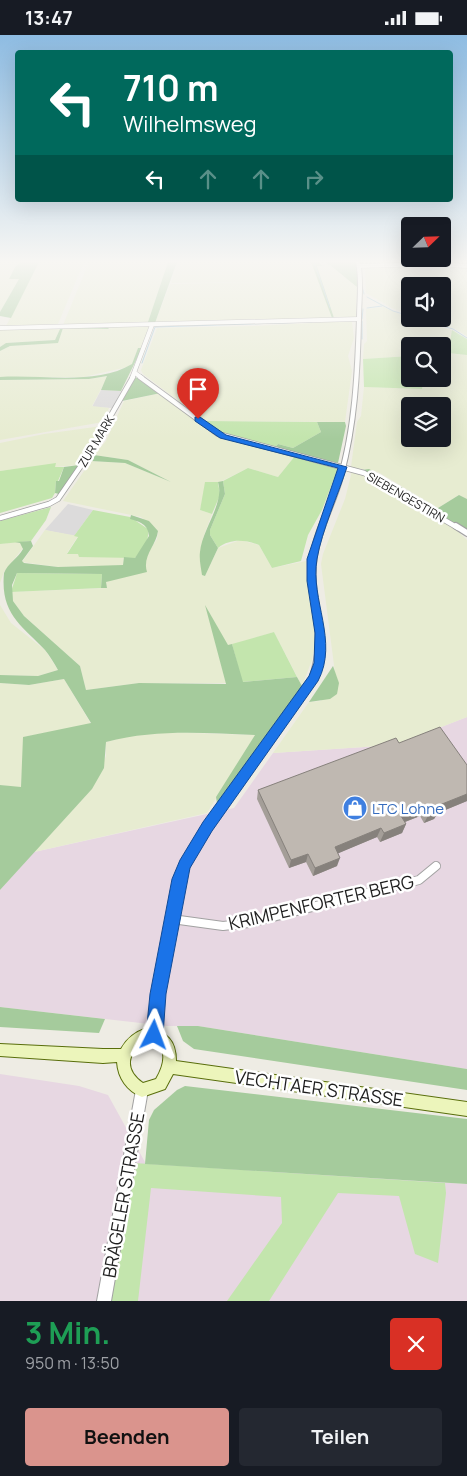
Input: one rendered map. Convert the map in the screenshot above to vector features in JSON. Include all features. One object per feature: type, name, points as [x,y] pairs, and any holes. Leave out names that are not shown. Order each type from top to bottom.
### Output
[{"type":"main road","points":[[146,1034],[154,1035],[163,1040],[168,1047],[170,1067],[160,1084],[142,1090],[133,1085],[126,1077],[124,1055],[136,1038],[146,1034]]},
{"type":"main road","points":[[0,1050],[103,1056],[124,1055]]},
{"type":"main road","name":"VECHTAER STRASSE","points":[[170,1067],[467,1109]]},
{"type":"street","points":[[0,328],[287,321]]},
{"type":"street","points":[[154,1035],[155,1013],[180,879],[192,850],[314,677],[319,663],[321,645],[312,581],[312,559],[342,467],[356,389],[359,321]]},
{"type":"street","name":"ZUR MARK","points":[[0,518],[49,504],[58,499],[95,444],[135,373],[152,325]]},
{"type":"street","name":"SIEBENGESTIRN","points":[[135,373],[223,437],[364,473],[467,533]]},
{"type":"street","name":"KRIMPENFORTER BERG","points":[[172,919],[223,927],[249,923],[419,880],[436,866]]},
{"type":"street","name":"BRÄGELER STRASSE","points":[[104,1301],[142,1090]]},
{"type":"shaded area","points":[[101,390],[121,391],[113,408],[92,407]]},
{"type":"shaded area","points":[[68,504],[93,510],[74,536],[45,530]]},
{"type":"shaded area","points":[[467,717],[467,1069],[198,1026],[167,1026],[0,1007],[0,890],[34,852],[234,808],[273,753],[395,745]]},
{"type":"shaded area","points":[[0,1074],[79,1086],[108,1095],[146,1164],[467,1184],[467,1301],[0,1301]]},
{"type":"green space","points":[[9,321],[59,321],[58,324],[6,326]]},
{"type":"green space","points":[[65,321],[148,321],[148,322],[63,325]]},
{"type":"green space","points":[[156,321],[223,321],[155,323]]},
{"type":"green space","points":[[366,321],[401,321],[401,327],[441,327],[452,330],[451,337],[401,337],[401,357],[363,359],[364,344],[367,341]]},
{"type":"green space","points":[[451,321],[467,321],[467,336],[449,327],[451,327]]},
{"type":"green space","points":[[352,322],[354,338],[348,356],[352,371],[345,422],[205,421],[143,374],[141,370],[157,328]]},
{"type":"green space","points":[[149,326],[142,348],[138,348],[132,364],[128,367],[83,377],[0,377],[0,351],[10,346],[58,342],[63,328],[108,329],[107,327]]},
{"type":"green space","points":[[107,327],[109,329],[63,328]]},
{"type":"green space","points":[[63,328],[58,343],[10,346],[0,351],[0,347],[6,343],[55,340],[60,329]]},
{"type":"green space","points":[[60,329],[55,340],[6,343],[0,347],[0,330]]},
{"type":"green space","points":[[452,330],[467,339],[467,355],[451,353]]},
{"type":"green space","points":[[138,348],[142,348],[121,391],[101,390],[107,376],[89,379],[0,380],[0,377],[16,376],[68,378],[102,375],[118,371],[132,364]]},
{"type":"green space","points":[[451,353],[467,355],[467,499],[459,495],[438,508],[378,472],[351,467],[357,422],[361,416],[364,387],[422,389],[422,387],[451,387]]},
{"type":"green space","points":[[401,357],[401,387],[422,387],[422,389],[364,387],[363,359]]},
{"type":"green space","points":[[108,376],[92,406],[109,408],[103,422],[0,440],[0,380],[89,379]]},
{"type":"green space","points":[[139,377],[161,393],[122,401],[135,378]]},
{"type":"green space","points":[[161,393],[222,437],[295,456],[278,477],[248,468],[220,482],[206,483],[200,510],[212,514],[203,538],[205,576],[218,548],[240,540],[259,545],[272,568],[306,561],[306,574],[316,639],[312,660],[302,686],[274,632],[228,646],[206,607],[226,683],[139,683],[86,690],[80,666],[24,616],[13,601],[11,592],[107,588],[105,582],[145,565],[145,558],[157,539],[158,531],[141,517],[63,501],[91,461],[125,463],[171,482],[128,460],[94,455],[106,441],[124,401]]},
{"type":"green space","points":[[205,421],[317,422],[321,432],[293,448],[278,444],[275,448],[224,434]]},
{"type":"green space","points":[[317,422],[345,422],[346,426],[338,463],[275,448],[278,444],[293,448],[321,432]]},
{"type":"green space","points":[[102,426],[79,465],[55,467],[55,464],[0,471],[0,443],[44,434]]},
{"type":"green space","points":[[94,455],[128,460],[171,482],[125,463],[91,461]]},
{"type":"green space","points":[[295,456],[338,468],[322,510],[308,535],[301,561],[272,568],[259,545],[233,541],[218,548],[210,535],[210,530],[225,494],[223,481],[248,468],[278,477]]},
{"type":"green space","points":[[56,463],[55,467],[64,467],[58,481],[56,481],[55,493],[52,498],[0,513],[0,471]]},
{"type":"green space","points":[[79,465],[59,494],[55,493],[56,481],[59,481],[64,467]]},
{"type":"green space","points":[[369,469],[438,508],[459,495],[467,499],[467,531],[362,470]]},
{"type":"green space","points":[[352,471],[364,475],[454,528],[467,540],[467,717],[395,745],[273,753],[309,702],[321,701],[335,673],[321,564],[323,554],[345,499]]},
{"type":"green space","points":[[223,481],[225,494],[210,530],[210,535],[218,548],[205,576],[202,575],[200,552],[216,507],[219,490],[218,482]]},
{"type":"green space","points":[[205,482],[218,482],[220,495],[212,514],[200,510]]},
{"type":"green space","points":[[51,507],[46,520],[31,541],[0,544],[0,521]]},
{"type":"green space","points":[[93,510],[130,517],[148,529],[147,541],[135,558],[79,557],[78,554],[67,554],[78,537],[74,536]]},
{"type":"green space","points":[[131,515],[149,521],[158,531],[146,561],[147,572],[106,582],[107,588],[101,588],[102,574],[17,573],[12,585],[13,601],[24,616],[80,666],[86,690],[139,683],[226,684],[205,605],[228,645],[232,644],[243,682],[297,677],[302,686],[217,803],[216,797],[255,735],[161,734],[143,735],[106,742],[104,768],[92,789],[0,890],[0,785],[21,787],[23,737],[91,723],[64,679],[29,685],[0,683],[0,675],[38,676],[58,670],[45,650],[21,626],[9,609],[4,587],[4,573],[23,549],[20,543],[15,542],[31,541],[33,546],[22,561],[24,563],[58,567],[123,565],[124,557],[135,558],[149,536],[145,526],[130,519]]},
{"type":"green space","points":[[45,530],[78,536],[67,553],[79,554],[79,557],[124,557],[123,566],[58,567],[22,562]]},
{"type":"green space","points":[[20,543],[23,548],[4,572],[0,583],[0,544]]},
{"type":"green space","points":[[17,573],[102,574],[101,588],[11,592]]},
{"type":"green space","points":[[0,605],[11,623],[45,650],[58,670],[38,676],[0,675]]},
{"type":"green space","points":[[274,632],[297,677],[242,682],[232,644]]},
{"type":"green space","points":[[333,666],[339,683],[337,694],[330,699],[309,702]]},
{"type":"green space","points":[[64,679],[91,724],[24,737],[21,788],[0,785],[0,683],[29,685]]},
{"type":"green space","points":[[161,732],[255,735],[207,813],[34,852],[91,790],[106,756],[106,742],[136,734]]},
{"type":"green space","points":[[0,1007],[105,1019],[99,1033],[0,1027]]},
{"type":"green space","points":[[177,1026],[198,1026],[467,1069],[467,1090],[194,1049],[183,1041]]},
{"type":"green space","points":[[185,1086],[467,1119],[467,1184],[145,1164],[149,1120],[154,1110],[177,1090]]},
{"type":"green space","points":[[134,1163],[445,1183],[446,1193],[438,1263],[415,1254],[399,1196],[338,1193],[269,1301],[227,1301],[282,1223],[281,1197],[151,1188],[138,1301],[110,1301]]},
{"type":"building","name":"LTC Lohne","points":[[440,727],[467,765],[467,794],[437,806],[440,810],[429,814],[425,807],[401,816],[406,824],[384,833],[381,828],[335,847],[340,858],[315,868],[308,854],[291,860],[258,790],[396,738],[399,743]]},
{"type":"waterway","points":[[362,321],[362,339]]},
{"type":"waterway","points":[[142,363],[155,327],[312,322]]},
{"type":"waterway","points":[[446,327],[467,338]]},
{"type":"place","name":"LTC Lohne","points":[[355,808]]},
{"type":"route","points":[[154,1035],[158,994],[180,879],[185,865],[192,850],[208,826],[314,677],[319,663],[321,654],[320,633],[312,581],[312,559],[340,479],[342,467],[223,437],[198,419]]}]
